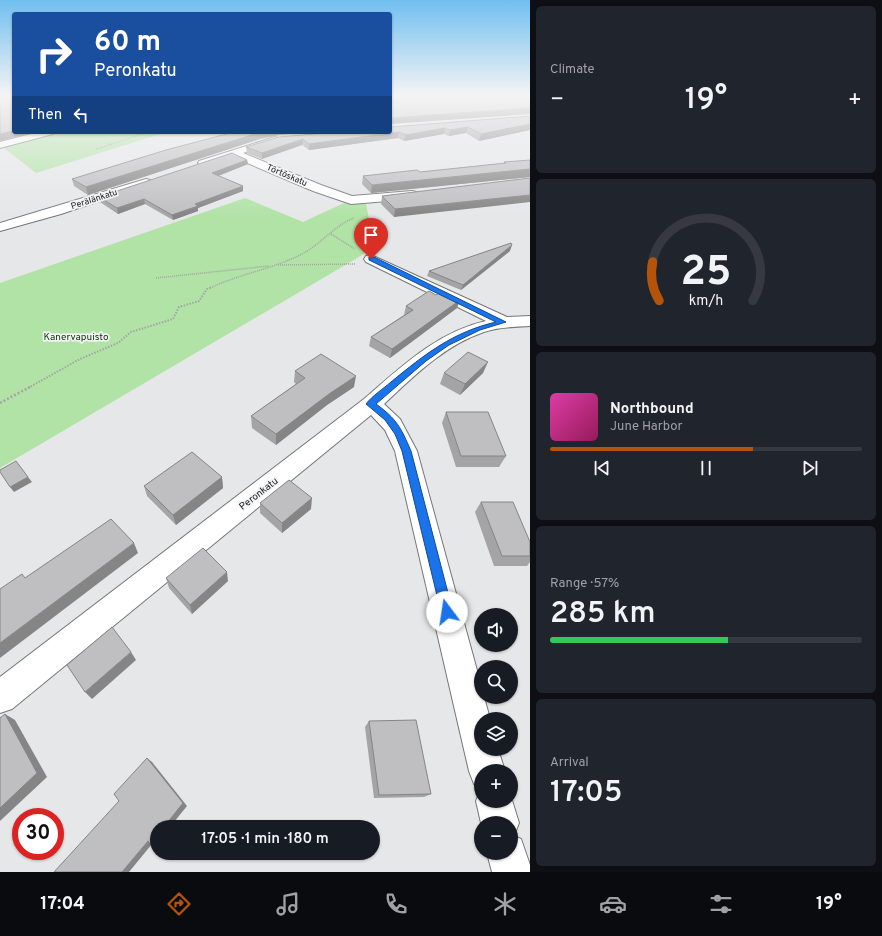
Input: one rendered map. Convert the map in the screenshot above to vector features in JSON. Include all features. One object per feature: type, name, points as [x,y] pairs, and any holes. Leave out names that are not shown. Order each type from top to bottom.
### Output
[{"type":"street","points":[[0,145],[40,135]]},
{"type":"street","points":[[196,165],[264,142],[287,138]]},
{"type":"street","name":"Törtöskatu","points":[[233,153],[341,197],[358,201],[422,194]]},
{"type":"street","name":"Perälänkatu","points":[[0,227],[56,211],[158,178]]},
{"type":"street","points":[[377,262],[503,322]]},
{"type":"street","name":"Peronkatu","points":[[0,697],[371,404],[423,359],[447,343],[477,329],[503,322],[530,321]]},
{"type":"street","points":[[371,404],[388,418],[399,433],[406,451],[474,721]]},
{"type":"street","points":[[509,860],[512,872]]},
{"type":"path","points":[[96,149],[140,135]]},
{"type":"path","points":[[0,403],[80,359],[118,343],[131,332],[173,318],[179,307],[199,301],[207,289],[228,279],[275,265],[302,254],[332,234],[343,222],[355,218],[358,201]]},
{"type":"path","points":[[332,234],[377,262]]},
{"type":"path","points":[[156,278],[275,265],[377,262]]},
{"type":"green space","points":[[54,135],[158,135],[36,173],[4,148]]},
{"type":"green space","name":"Kanervapuisto","points":[[245,198],[303,222],[344,203],[366,204],[371,228],[364,254],[0,468],[0,283]]},
{"type":"building","points":[[224,135],[252,135],[86,187],[72,179],[166,150]]},
{"type":"building","points":[[306,135],[379,135],[309,144],[303,139],[262,153],[246,147],[279,137]]},
{"type":"building","points":[[232,153],[247,160],[212,173],[243,186],[195,204],[198,206],[172,215],[144,199],[117,208],[99,197]]},
{"type":"building","points":[[530,160],[530,169],[372,185],[363,176],[417,170],[420,172]]},
{"type":"building","points":[[530,178],[530,195],[395,209],[382,196]]},
{"type":"building","points":[[511,243],[512,245],[463,285],[429,271]]},
{"type":"building","points":[[429,291],[436,295],[442,291],[460,300],[392,349],[371,337],[413,310],[406,306]]},
{"type":"building","points":[[468,352],[488,362],[465,384],[444,373]]},
{"type":"building","points":[[321,354],[356,376],[329,394],[276,434],[251,416],[305,378],[295,371]]},
{"type":"building","points":[[446,412],[488,412],[506,456],[461,456]]},
{"type":"building","points":[[192,452],[222,477],[173,515],[144,486]]},
{"type":"building","points":[[16,461],[28,477],[10,487],[0,470]]},
{"type":"building","points":[[289,480],[312,498],[282,523],[260,503]]},
{"type":"building","points":[[481,502],[513,502],[530,542],[530,556],[502,556]]},
{"type":"building","points":[[111,519],[134,543],[0,643],[0,589],[22,574],[25,578]]},
{"type":"building","points":[[203,548],[227,572],[190,605],[166,578]]},
{"type":"building","points":[[112,627],[131,652],[85,692],[67,665]]},
{"type":"building","points":[[5,714],[37,773],[0,808],[0,718]]},
{"type":"building","points":[[416,720],[431,794],[379,795],[369,721]]},
{"type":"building","points":[[147,758],[183,803],[170,820],[150,820],[150,844],[148,841],[122,872],[54,872],[119,801],[114,794]]},
{"type":"route","points":[[371,259],[503,322],[477,329],[447,343],[423,359],[371,404],[388,418],[399,433],[406,451],[447,612]]}]
